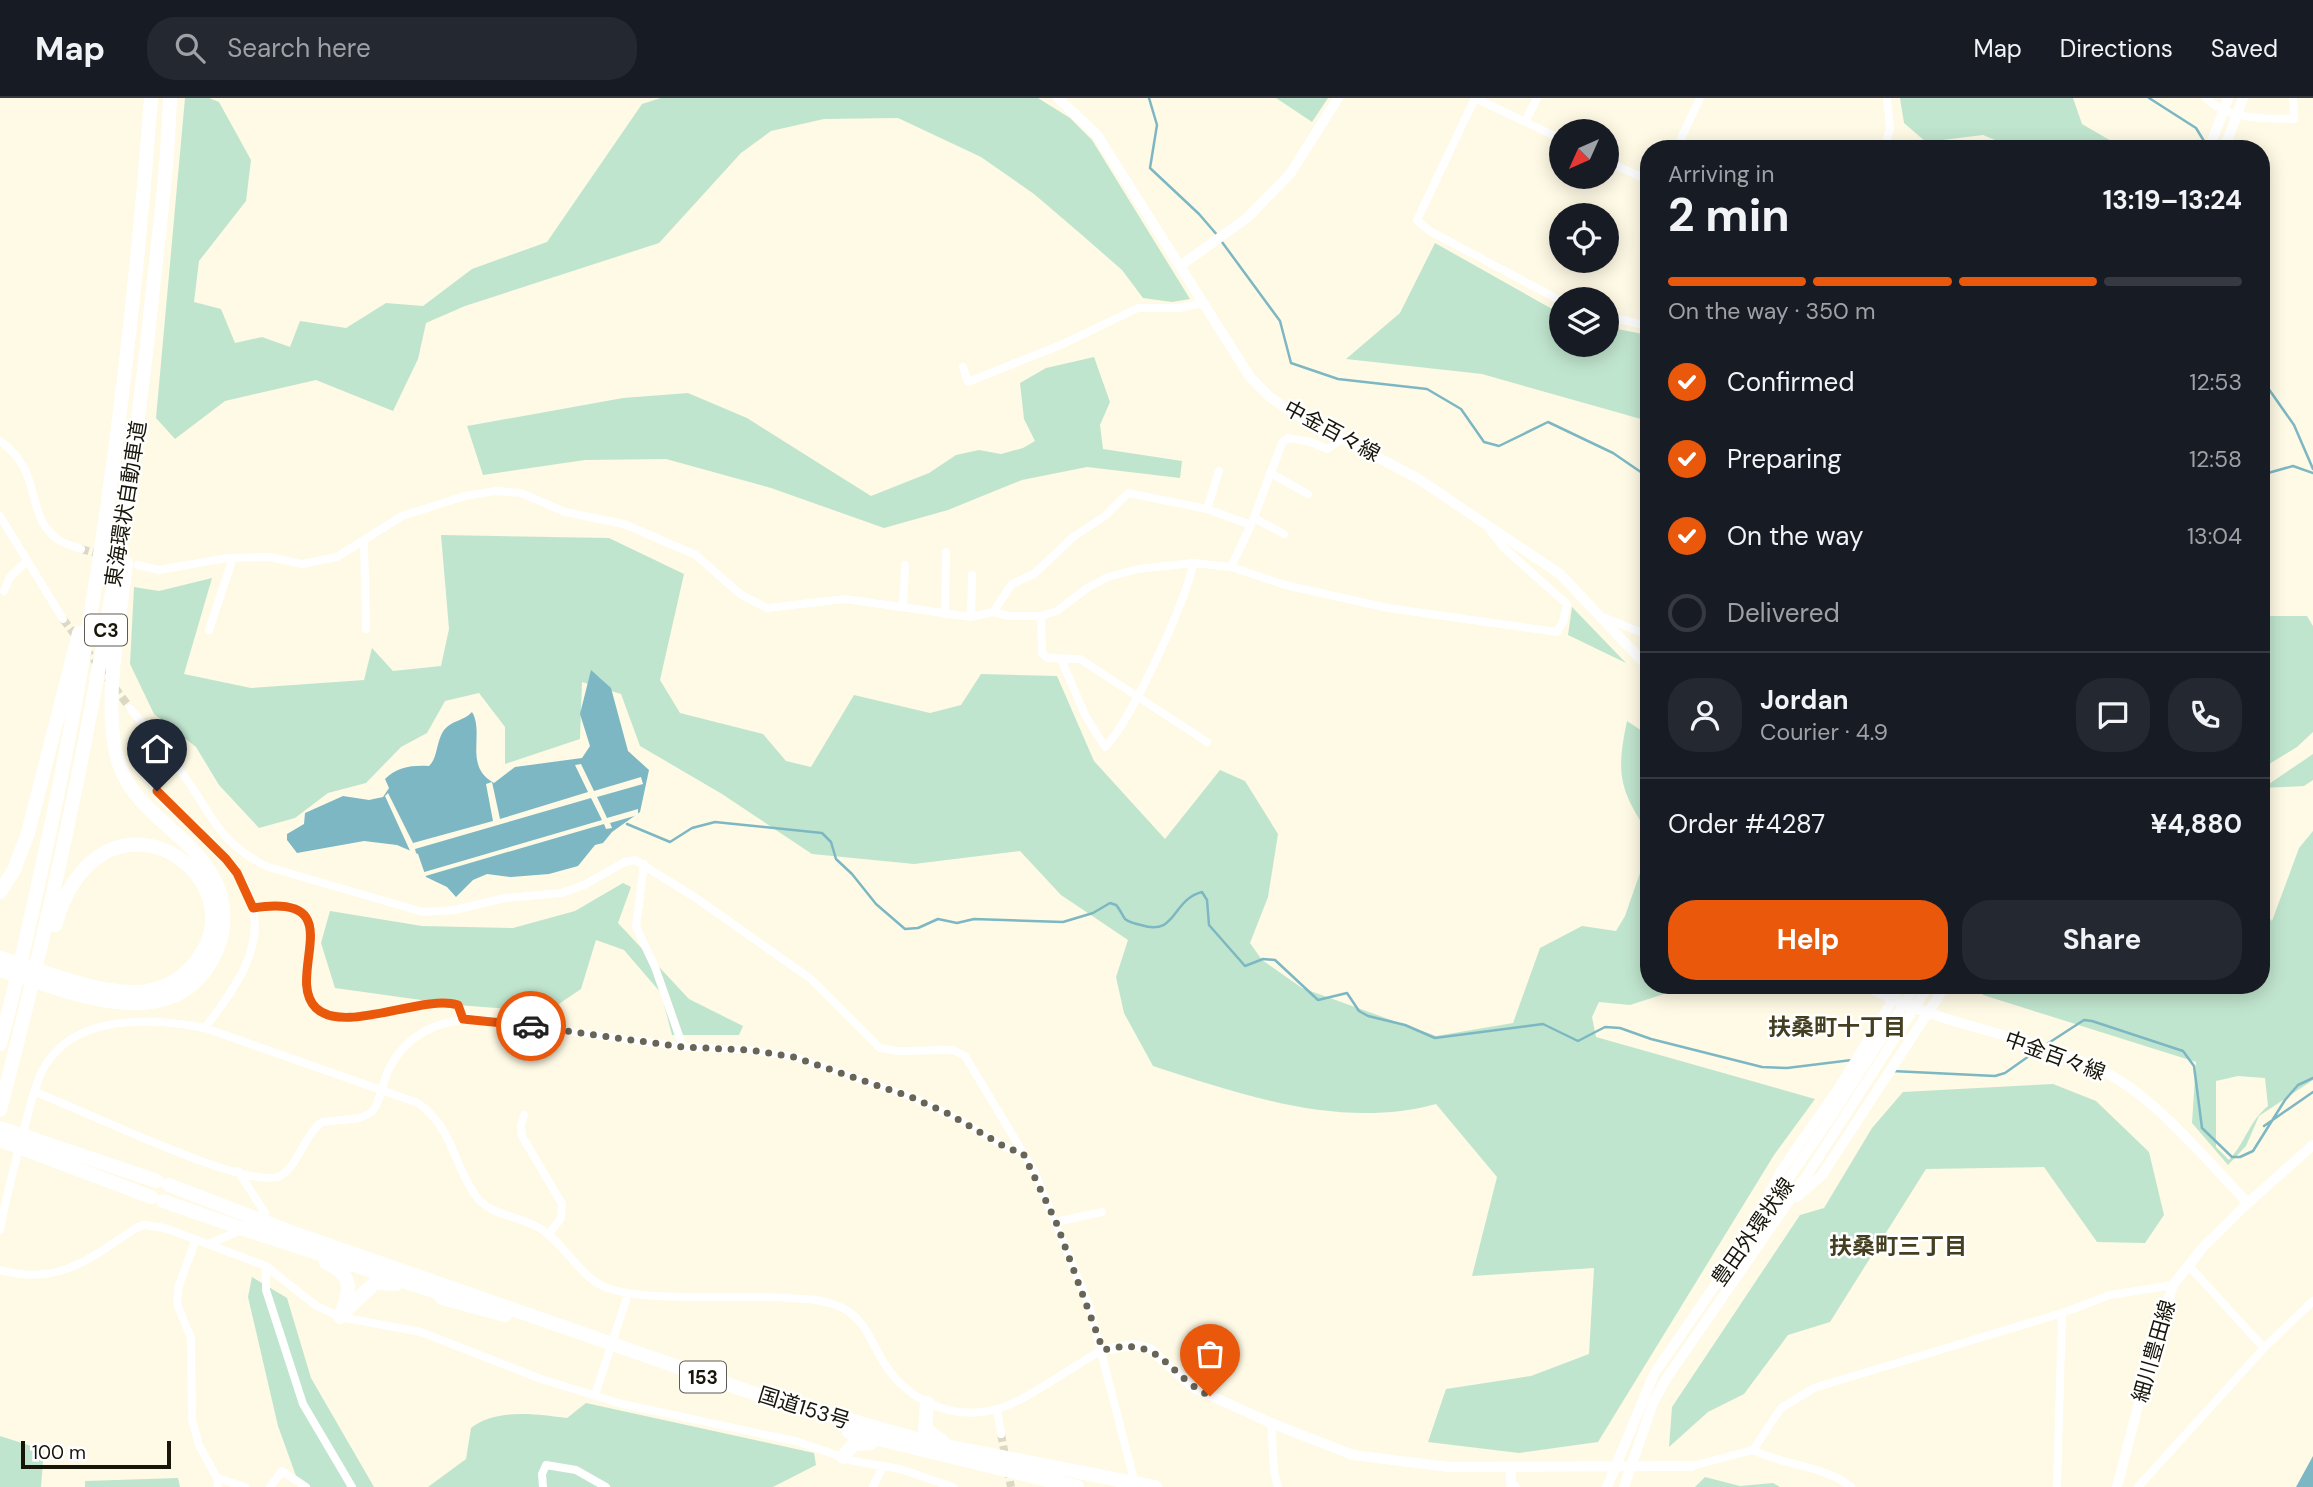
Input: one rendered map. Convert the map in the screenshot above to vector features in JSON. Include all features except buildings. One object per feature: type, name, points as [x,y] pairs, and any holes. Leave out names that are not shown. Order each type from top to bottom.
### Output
[{"type":"highway","name":"東海環状自動車道","points":[[0,1044],[65,756],[92,612],[120,419],[151,98]]},
{"type":"highway","name":"東海環状自動車道","points":[[0,1110],[75,794],[108,615],[138,422],[168,142],[170,98]]},
{"type":"highway","points":[[0,892],[14,870],[24,844],[65,692],[88,594],[120,419]]},
{"type":"highway","points":[[0,962],[115,1003],[142,1004],[166,999],[187,988],[206,970],[217,950],[223,927],[222,902],[214,878],[199,856],[138,799],[124,776],[115,750],[112,696],[138,422]]},
{"type":"highway","points":[[57,981],[133,992],[159,988],[182,976],[205,948],[211,925],[209,901],[192,868],[165,849],[140,844],[112,849],[79,874],[58,913],[0,1126],[30,1144],[157,1199],[244,1228],[341,1270],[350,1286],[340,1317]]},
{"type":"highway","points":[[0,1140],[30,1144]]},
{"type":"highway","name":"国道153号","points":[[30,1144],[163,1183],[264,1222],[701,1376],[856,1424],[1000,1457],[1155,1487]]},
{"type":"highway","name":"国道153号","points":[[244,1228],[505,1315],[748,1401],[914,1450],[1077,1487]]},
{"type":"highway","name":"153","points":[[340,1317],[368,1287],[383,1282],[505,1315]]},
{"type":"highway","points":[[856,1424],[904,1429],[914,1423],[927,1403]]},
{"type":"highway","points":[[927,1403],[924,1423],[934,1438],[1000,1457]]},
{"type":"highway","name":"153","points":[[843,1457],[859,1442],[914,1450]]},
{"type":"street","name":"中金百々線","points":[[1058,98],[1097,135],[1250,377],[1270,397],[1417,478],[1560,574],[1605,618],[1640,658]]},
{"type":"street","points":[[1180,265],[1247,218],[1290,174],[1338,98]]},
{"type":"street","points":[[1549,133],[1475,98],[1418,219],[1428,230],[1549,295]]},
{"type":"street","points":[[1525,122],[1537,98]]},
{"type":"street","points":[[1680,140],[1700,98]]},
{"type":"street","points":[[1887,98],[1890,130],[1887,140]]},
{"type":"street","points":[[2206,98],[2212,104],[2250,120],[2294,119],[2293,98]]},
{"type":"street","points":[[2212,140],[2228,98]]},
{"type":"street","points":[[2228,140],[2244,98]]},
{"type":"street","points":[[1619,167],[1640,176]]},
{"type":"street","points":[[963,367],[968,382],[1063,344],[1138,308],[1180,308],[1203,303]]},
{"type":"street","points":[[1619,319],[1640,324]]},
{"type":"street","points":[[1231,567],[1282,443],[1288,438],[1311,442],[1327,449],[1345,437]]},
{"type":"street","points":[[0,441],[25,466],[44,526],[57,540],[81,549]]},
{"type":"street","points":[[1207,509],[1219,471]]},
{"type":"street","points":[[1270,473],[1308,494]]},
{"type":"street","points":[[138,565],[159,570],[233,558],[270,556],[302,564],[346,554],[402,516],[430,506],[496,491],[521,493],[565,512],[624,524],[696,555],[740,594],[767,608],[845,599],[971,617],[993,612],[1009,616],[1041,616],[1057,611],[1087,588],[1108,578],[1138,569],[1194,562],[1231,567],[1285,586],[1388,608],[1557,632],[1563,622],[1567,604],[1504,548],[1486,524]]},
{"type":"street","points":[[993,612],[1012,584],[1034,574],[1073,537],[1105,516],[1128,493],[1207,509],[1252,521],[1284,534]]},
{"type":"street","points":[[0,516],[63,619]]},
{"type":"street","points":[[364,540],[366,629]]},
{"type":"street","points":[[945,614],[946,552]]},
{"type":"street","points":[[209,630],[233,558]]},
{"type":"street","points":[[4,591],[10,577],[27,561]]},
{"type":"street","points":[[1061,659],[1085,715],[1105,747],[1136,697],[1176,617],[1194,562]]},
{"type":"street","points":[[903,607],[905,565]]},
{"type":"street","points":[[971,617],[972,575]]},
{"type":"street","points":[[1041,616],[1042,653],[1047,658],[1080,659],[1207,741]]},
{"type":"street","points":[[1605,618],[1640,632]]},
{"type":"street","points":[[130,708],[185,776],[220,832],[252,859],[285,874],[414,910],[436,912],[505,898],[562,893],[584,885],[625,862],[635,860],[645,864],[811,979],[880,1048],[898,1051],[953,1050],[965,1056],[1023,1153],[1056,1222],[1103,1350],[1128,1464],[1136,1487]]},
{"type":"street","points":[[165,752],[153,767],[151,775],[157,791],[226,859],[237,873],[253,908],[252,937],[244,970],[205,1028]]},
{"type":"street","points":[[645,864],[636,928],[655,967],[682,1047]]},
{"type":"street","points":[[253,908],[289,906],[304,917],[312,939],[305,989],[311,1003],[321,1012],[332,1016],[360,1015],[444,1002],[458,1005],[463,1019]]},
{"type":"street","name":"中金百々線","points":[[1881,994],[1929,1013],[2102,1071],[2146,1102],[2248,1203]]},
{"type":"street","points":[[1738,1253],[1781,1171],[1838,1090],[1897,994]]},
{"type":"street","name":"豊田外環状線","points":[[1606,1487],[1641,1399],[1654,1374],[1797,1168],[1910,994]]},
{"type":"street","name":"豊田外環状線","points":[[1624,1487],[1653,1404],[1705,1319],[1807,1175],[1924,994]]},
{"type":"street","points":[[1783,1208],[1822,1175],[1941,994]]},
{"type":"street","points":[[35,1092],[122,1131],[238,1171],[265,1178],[278,1177],[288,1168],[317,1126],[328,1120],[366,1116],[376,1107],[381,1088],[394,1060],[410,1041],[433,1027],[463,1019],[682,1047],[749,1050],[794,1057],[911,1097],[949,1114],[1007,1148],[1023,1153]]},
{"type":"street","points":[[0,1230],[6,1195],[35,1092],[50,1059],[69,1041],[94,1029],[157,1021],[205,1028],[411,1099],[434,1115],[446,1132],[470,1185],[482,1203],[549,1234],[589,1276],[603,1286],[628,1294],[772,1297],[838,1306],[859,1319],[898,1381],[927,1403],[963,1412],[997,1409],[1031,1393],[1103,1350],[1134,1345],[1150,1349],[1194,1388],[1271,1423],[1353,1455],[1448,1467],[1511,1469],[1582,1465],[1692,1466],[1753,1450],[1781,1408],[1814,1388],[2062,1313],[2110,1295],[2173,1285]]},
{"type":"street","points":[[524,1115],[520,1126],[522,1136],[562,1204],[561,1218],[549,1234]]},
{"type":"street","name":"細川豊田線","points":[[2117,1487],[2154,1345],[2173,1285],[2248,1203],[2313,1145]]},
{"type":"street","points":[[238,1171],[265,1213],[264,1222]]},
{"type":"street","points":[[1056,1222],[1102,1212]]},
{"type":"street","points":[[0,1270],[36,1276],[77,1266],[144,1225],[165,1228],[266,1266],[316,1305],[340,1317],[421,1332],[492,1361],[622,1404],[799,1442],[953,1487]]},
{"type":"street","points":[[209,1244],[244,1228]]},
{"type":"street","points":[[196,1239],[178,1288],[177,1304],[191,1338],[192,1420],[199,1445],[217,1482],[245,1487]]},
{"type":"street","points":[[266,1266],[266,1290],[303,1404],[352,1487]]},
{"type":"street","points":[[2189,1266],[2264,1348]]},
{"type":"street","points":[[594,1395],[628,1294]]},
{"type":"street","points":[[2138,1487],[2264,1348],[2313,1301]]},
{"type":"street","points":[[2057,1487],[2062,1313]]},
{"type":"street","points":[[997,1409],[1001,1434]]},
{"type":"street","points":[[1271,1423],[1278,1485]]},
{"type":"street","points":[[1753,1450],[1774,1461],[1837,1476],[1851,1487]]},
{"type":"street","points":[[543,1487],[542,1474],[546,1465],[576,1469],[606,1487]]},
{"type":"street","points":[[873,1487],[883,1466]]},
{"type":"street","points":[[1511,1469],[1511,1484],[1515,1487]]},
{"type":"street","points":[[270,1487],[282,1471],[306,1487]]},
{"type":"green space","points":[[185,98],[209,98],[219,102],[251,160],[246,201],[199,261],[194,302],[221,309],[235,343],[262,337],[290,347],[300,321],[346,328],[386,303],[423,306],[472,269],[547,242],[642,104],[661,98],[1038,98],[1070,118],[1092,140],[1190,299],[1172,302],[1143,298],[1122,270],[1082,235],[1034,194],[981,157],[898,118],[824,119],[771,131],[741,153],[659,243],[465,306],[426,323],[418,359],[393,411],[316,380],[225,401],[175,439],[156,418]]},
{"type":"green space","points":[[1276,98],[1328,98],[1312,122]]},
{"type":"green space","points":[[1900,98],[2073,98],[2082,124],[2110,140],[1995,140],[1983,135],[1924,140],[1904,123]]},
{"type":"green space","points":[[1435,243],[1549,307],[1549,357],[1619,357],[1619,329],[1640,333],[1640,419],[1482,374],[1346,359],[1400,313]]},
{"type":"green space","points":[[1094,357],[1110,402],[1100,425],[1103,449],[1182,461],[1180,478],[1087,467],[1022,480],[948,510],[884,528],[771,488],[666,459],[585,460],[483,475],[467,426],[623,398],[688,393],[747,418],[871,496],[929,473],[956,455],[979,450],[1001,454],[1023,448],[1035,441],[1024,419],[1020,383],[1046,368]]},
{"type":"green space","points":[[441,535],[609,538],[684,574],[660,680],[680,713],[763,734],[786,761],[811,767],[854,695],[930,713],[961,705],[981,674],[1057,676],[1094,761],[1165,839],[1220,770],[1245,781],[1278,834],[1268,897],[1250,943],[1262,960],[1302,988],[1436,1036],[1513,1023],[1540,948],[1582,926],[1616,931],[1625,916],[1640,873],[1640,994],[1664,994],[1630,1005],[1599,1002],[1592,1017],[1596,1037],[1815,1099],[1774,1155],[1598,1442],[1519,1453],[1428,1442],[1446,1389],[1531,1376],[1589,1354],[1594,1268],[1472,1276],[1497,1177],[1436,1104],[1400,1111],[1328,1111],[1257,1098],[1153,1066],[1124,1013],[1116,977],[1128,940],[1061,895],[1020,851],[914,864],[812,854],[722,794],[640,746],[621,694],[582,682],[580,739],[505,764],[505,727],[479,693],[445,701],[427,733],[401,747],[366,783],[328,793],[295,818],[259,828],[219,785],[196,747],[154,714],[130,664],[134,587],[159,591],[212,578],[184,674],[251,688],[364,680],[372,648],[393,671],[441,666],[449,629]]},
{"type":"green space","points":[[1572,607],[1626,663],[1568,635]]},
{"type":"green space","points":[[2270,616],[2307,616],[2313,626],[2313,732],[2297,747],[2270,764]]},
{"type":"green space","points":[[1627,721],[1640,730],[1640,819],[1622,780],[1622,755]]},
{"type":"green space","points":[[2313,754],[2313,780],[2304,786],[2270,788],[2270,783]]},
{"type":"green space","points":[[2313,831],[2313,1080],[2259,1116],[2246,1146],[2228,1165],[2192,1123],[2196,1062],[1982,994],[2270,994],[2270,919],[2272,921],[2299,848]],"holes":[[[2238,1076],[2265,1078],[2268,1106],[2257,1118],[2229,1160],[2216,1147],[2216,1081]]]},
{"type":"green space","points":[[623,883],[631,887],[618,923],[689,999],[743,1026],[739,1035],[672,1035],[661,993],[624,950],[596,940],[581,989],[547,1012],[457,1005],[335,988],[321,943],[330,911],[422,926],[513,928],[575,911]]},
{"type":"green space","points":[[2053,1084],[2096,1101],[2149,1152],[2164,1215],[2145,1243],[2097,1242],[2044,1167],[1926,1169],[1830,1322],[1788,1335],[1744,1394],[1708,1412],[1669,1447],[1672,1407],[1800,1215],[1824,1208],[1872,1128],[1903,1092]]},
{"type":"green space","points":[[252,1277],[287,1298],[311,1378],[374,1487],[300,1487],[278,1426],[248,1297]]},
{"type":"green space","points":[[586,1403],[814,1453],[816,1465],[773,1487],[428,1487],[466,1459],[471,1428],[481,1422],[492,1417],[517,1414],[567,1418]]},
{"type":"green space","points":[[0,1436],[44,1450],[41,1487],[0,1487]]},
{"type":"green space","points":[[1705,1477],[1740,1486],[1773,1483],[1780,1487],[1695,1487]]},
{"type":"green space","points":[[178,1478],[180,1487],[85,1487],[85,1481]]},
{"type":"water","points":[[591,670],[611,688],[628,751],[649,770],[640,812],[612,832],[603,843],[595,845],[578,866],[549,874],[511,877],[487,874],[473,880],[456,897],[447,887],[426,877],[418,854],[397,845],[364,841],[297,853],[287,840],[287,834],[304,824],[305,813],[343,796],[369,800],[383,797],[389,788],[385,779],[390,775],[405,768],[429,766],[444,730],[472,712],[477,730],[479,768],[494,783],[515,767],[582,758],[590,746],[580,714]]},
{"type":"water","points":[[2313,1456],[2313,1487],[2296,1487]]},
{"type":"pier","points":[[581,764],[594,791],[641,777],[643,784],[597,797],[607,818],[638,809],[638,815],[610,823],[612,828],[606,829],[604,824],[422,877],[385,796],[388,793],[413,843],[493,821],[486,784],[492,782],[500,819],[588,792],[575,765]],"holes":[[[591,798],[602,820],[421,873],[415,849]]]},
{"type":"waterway","points":[[1149,98],[1157,125],[1150,168],[1199,214],[1218,236]]},
{"type":"waterway","points":[[2149,98],[2196,128],[2203,140]]},
{"type":"waterway","points":[[1222,242],[1280,321],[1291,363],[1338,379],[1427,389],[1461,409],[1484,442],[1499,446],[1548,422],[1613,453],[1640,472]]},
{"type":"waterway","points":[[2270,391],[2294,425],[2313,469]]},
{"type":"waterway","points":[[2270,472],[2293,466],[2313,473]]},
{"type":"waterway","points":[[627,824],[670,842],[692,828],[715,822],[822,833],[831,842],[836,859],[876,904],[905,929],[918,928],[938,919],[957,923],[974,919],[1063,922],[1093,913],[1110,903],[1116,905],[1125,919],[1153,927],[1168,922],[1184,902],[1202,892],[1207,900],[1209,925],[1245,966],[1263,959],[1275,960],[1318,1000],[1347,993],[1359,1011],[1368,1016],[1405,1025],[1435,1038],[1543,1024],[1578,1041],[1605,1027],[1620,1028],[1651,1039],[1762,1067],[1787,1068],[1852,1060]]},
{"type":"waterway","points":[[2047,1044],[2084,1020],[2183,1051],[2194,1066],[2202,1128],[2232,1157],[2240,1157],[2253,1151],[2285,1100],[2298,1085],[2313,1078]]},
{"type":"waterway","points":[[1892,1071],[1995,1076],[2005,1073],[2039,1049]]},
{"type":"waterway","points":[[2264,1126],[2313,1092]]},
{"type":"tunnel","points":[[81,549],[118,559]]},
{"type":"tunnel","points":[[63,619],[78,639]]},
{"type":"tunnel","points":[[86,649],[130,708]]},
{"type":"tunnel","points":[[1001,1434],[1011,1487]]},
{"type":"way so far","points":[[531,1026],[682,1047],[772,1052],[794,1057],[911,1097],[949,1114],[1007,1148],[1023,1153],[1034,1171],[1056,1222],[1089,1305],[1103,1350],[1134,1345],[1150,1349],[1158,1353],[1175,1373],[1194,1388],[1210,1396]]},
{"type":"district","name":"扶桑町十丁目","points":[[1837,1027]]},
{"type":"district","name":"扶桑町三丁目","points":[[1898,1246]]},
{"type":"route","points":[[157,791],[162,799],[226,859],[237,873],[253,908],[278,904],[294,908],[304,917],[312,939],[305,989],[311,1003],[321,1012],[332,1016],[360,1015],[444,1002],[458,1005],[463,1019],[531,1026]]}]
